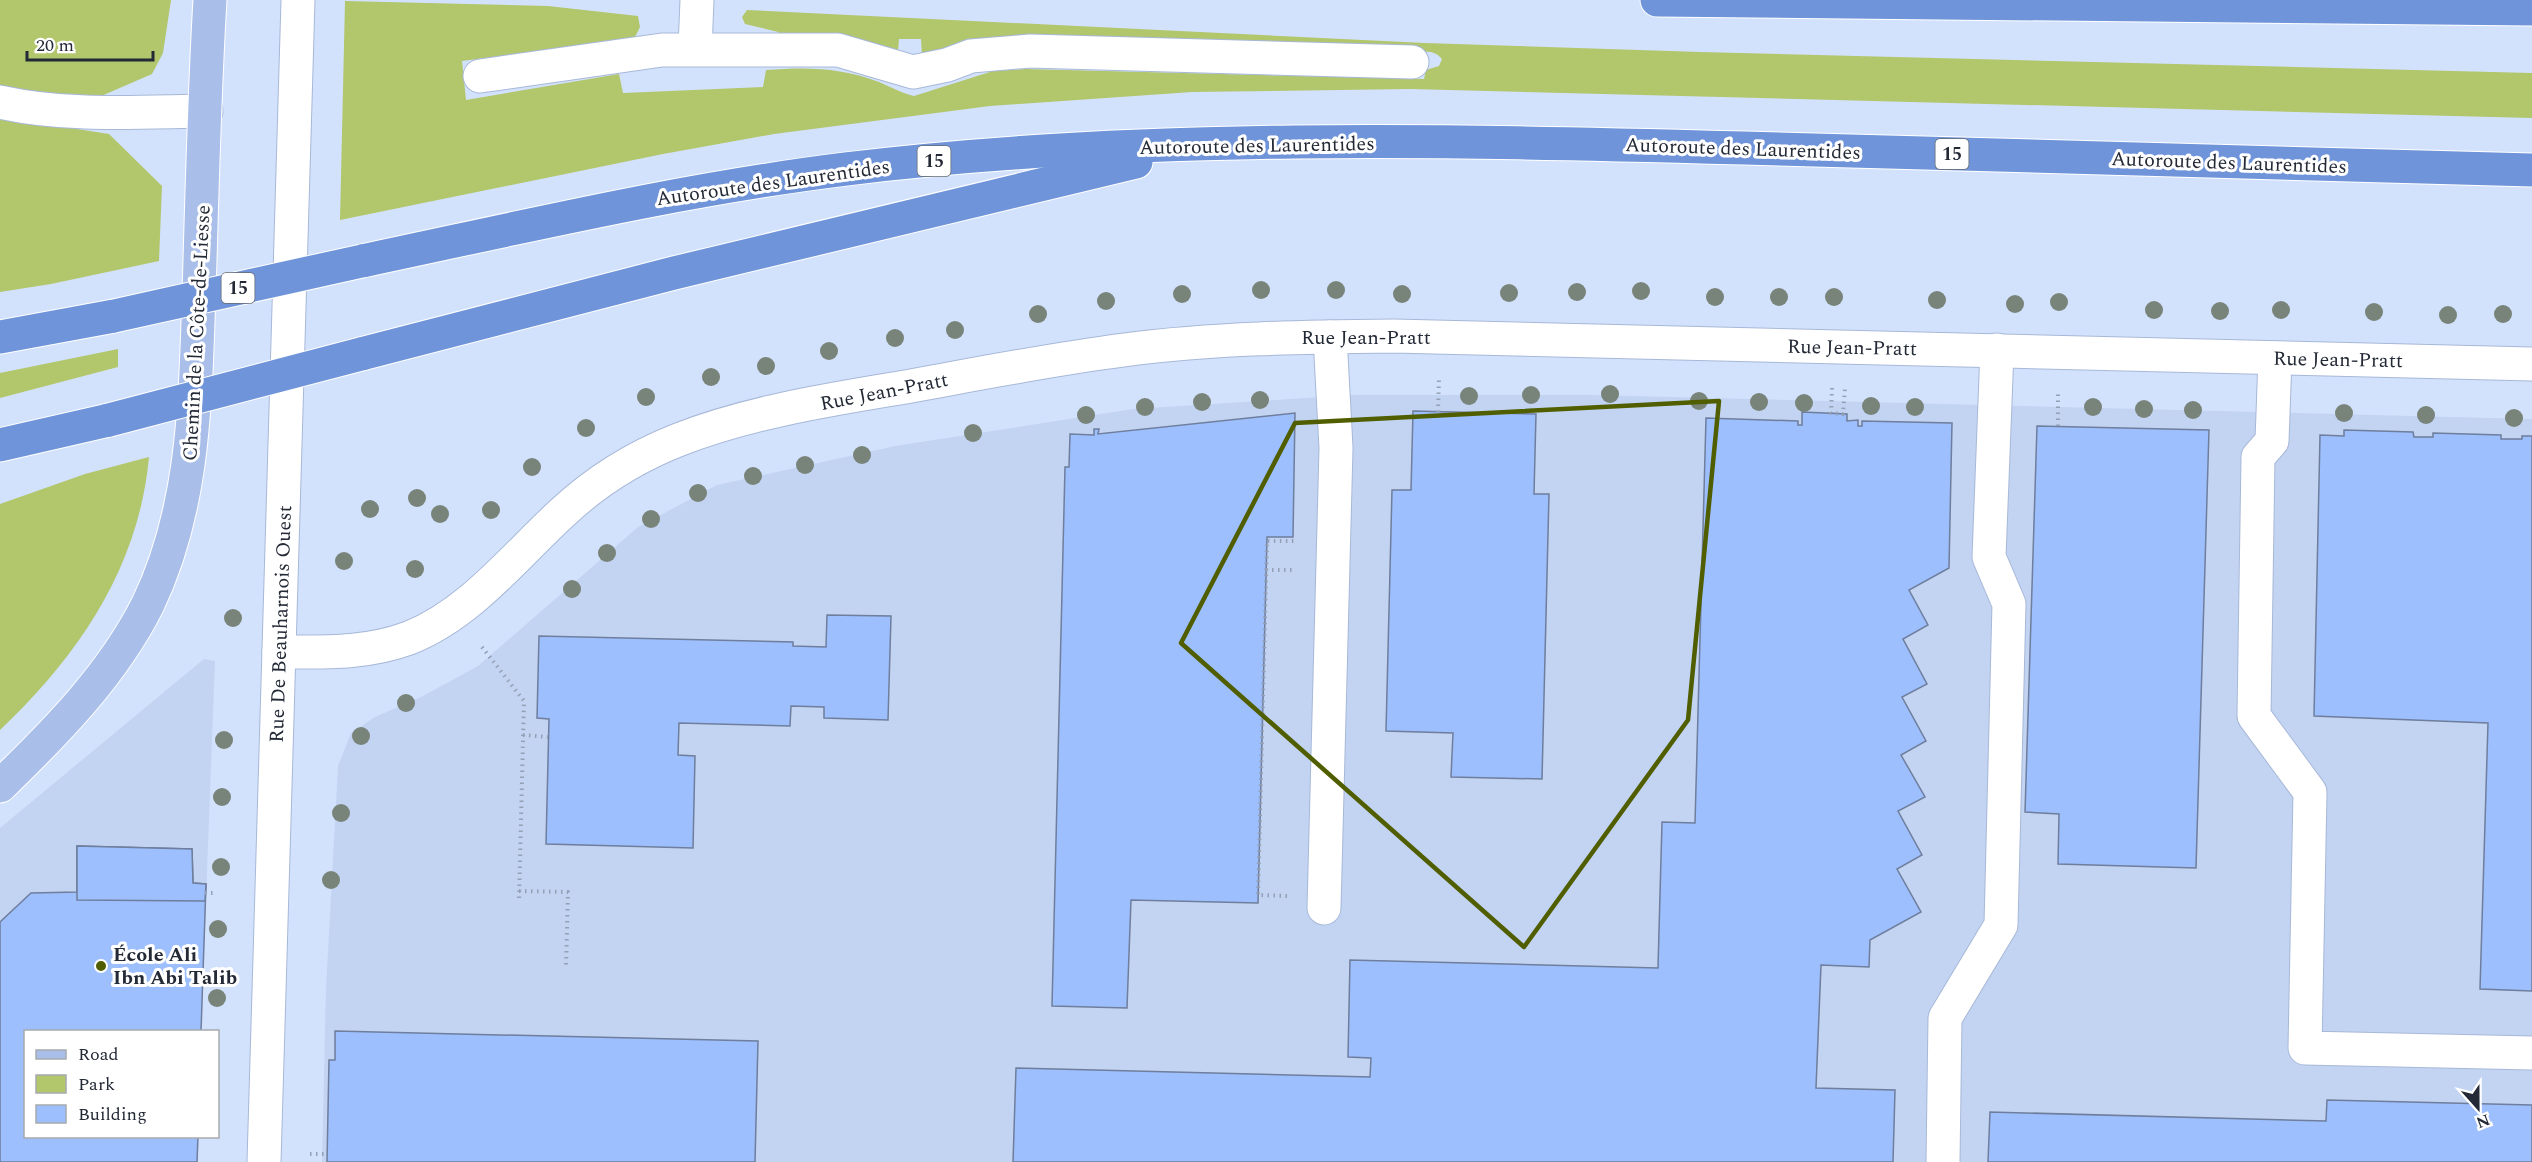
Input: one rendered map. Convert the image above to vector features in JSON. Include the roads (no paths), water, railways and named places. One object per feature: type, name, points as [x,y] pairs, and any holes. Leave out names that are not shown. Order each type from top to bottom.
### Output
[{"type":"highway","points":[[1657,0],[2532,9]]},
{"type":"highway","name":"Autoroute des Laurentides","points":[[0,337],[114,316],[663,197],[757,181],[958,158],[1139,147],[1338,142],[1609,145],[2532,170]]},
{"type":"highway","points":[[0,445],[109,420],[674,273],[1207,145]]},
{"type":"highway","points":[[0,464],[77,428]]},
{"type":"main road","name":"Chemin de la Côte-de-Liesse","points":[[0,786],[58,728],[106,670],[148,604],[173,535],[184,494],[195,422],[210,0]]},
{"type":"street","name":"Rue De Beauharnois Ouest","points":[[264,1162],[298,0]]},
{"type":"street","points":[[694,49],[697,0]]},
{"type":"street","points":[[480,76],[662,51],[694,49],[838,50],[913,72],[938,68],[971,56],[1030,51],[1412,62]]},
{"type":"street","points":[[0,102],[35,110],[103,113],[206,111]]},
{"type":"street","points":[[1324,908],[1336,448],[1330,337]]},
{"type":"street","name":"Rue Jean-Pratt","points":[[279,652],[349,652],[411,637],[464,605],[565,510],[596,485],[645,454],[715,427],[860,395],[1056,359],[1182,343],[1330,337],[1455,337],[2532,364]]},
{"type":"street","points":[[1943,1162],[1946,1018],[2001,924],[2009,604],[1989,556],[1997,350]]},
{"type":"street","points":[[2275,358],[2272,441],[2258,457],[2254,716],[2310,792],[2305,1048],[2532,1053]]},
{"type":"place","name":"École Ali Ibn Abi Talib","points":[[101,966]]}]
